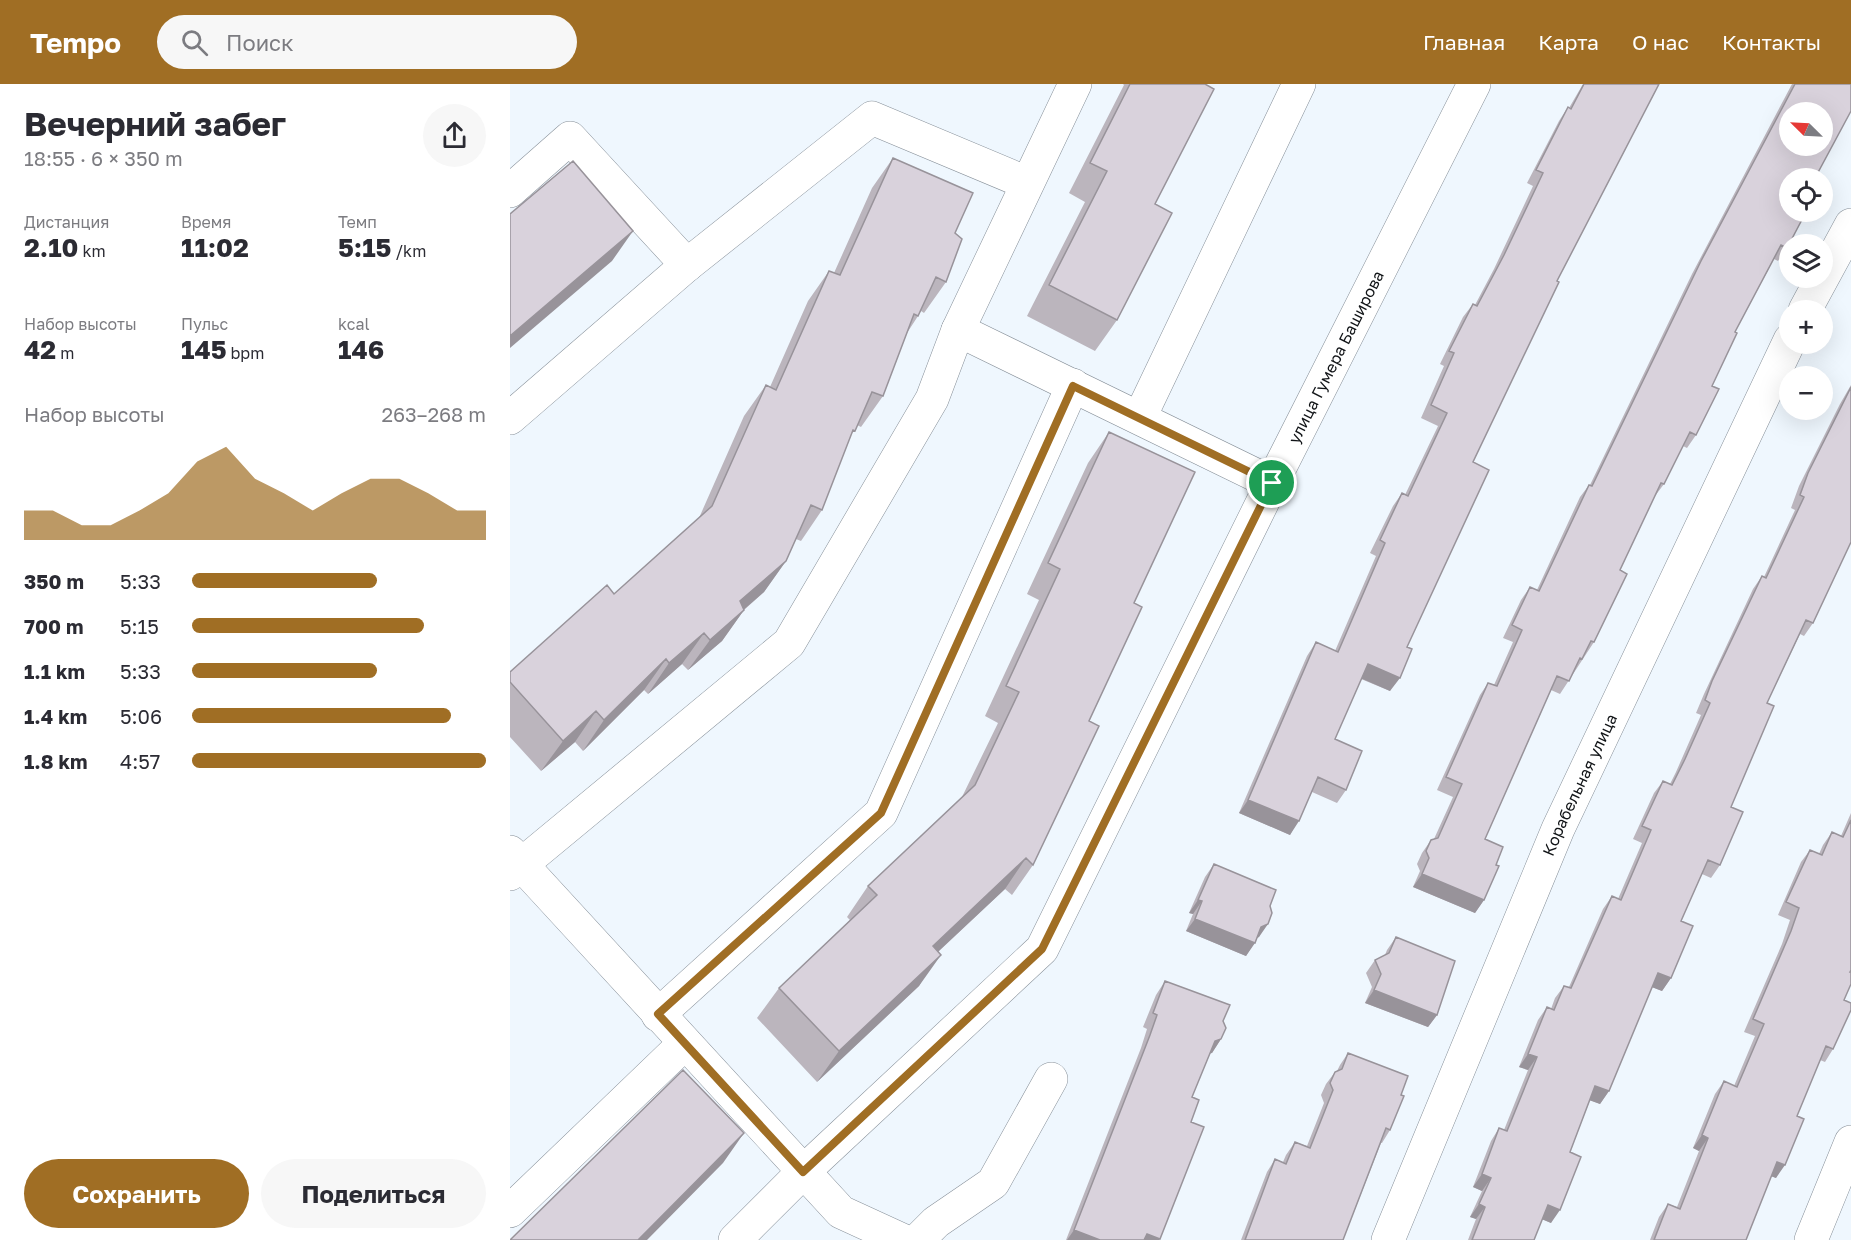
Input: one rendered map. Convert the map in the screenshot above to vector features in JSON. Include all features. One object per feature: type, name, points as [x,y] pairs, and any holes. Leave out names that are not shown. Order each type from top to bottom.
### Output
[{"type":"street","points":[[902,1240],[841,1212],[658,1014],[514,863],[789,643],[932,399],[958,330],[1075,84]]},
{"type":"street","points":[[1140,417],[1299,84]]},
{"type":"street","name":"улица Гумера Баширова","points":[[735,1240],[803,1172],[1042,949],[1272,483],[1474,84]]},
{"type":"street","points":[[510,418],[687,265],[873,118],[1027,183]]},
{"type":"street","points":[[510,191],[570,138],[687,265]]},
{"type":"street","points":[[1810,300],[1851,225]]},
{"type":"street","points":[[958,330],[1272,483]]},
{"type":"street","name":"Корабельная улица","points":[[1388,1240],[1558,829],[1783,354]]},
{"type":"street","points":[[658,1014],[881,813],[1073,386]]},
{"type":"street","points":[[510,1211],[685,1043]]},
{"type":"street","points":[[918,1240],[936,1222],[993,1183],[1051,1079]]},
{"type":"street","points":[[1811,1240],[1851,1142]]},
{"type":"building","points":[[1130,84],[1205,84],[1214,89],[1155,204],[1172,213],[1117,320],[1049,285],[1107,171],[1090,163]]},
{"type":"building","points":[[1584,84],[1659,84],[1557,281],[1559,282],[1473,462],[1489,470],[1407,647],[1412,649],[1400,678],[1368,664],[1335,739],[1362,751],[1346,790],[1318,777],[1299,821],[1248,800],[1316,642],[1338,652],[1385,543],[1380,540],[1402,493],[1408,496],[1447,413],[1431,405],[1454,353],[1449,351],[1473,304],[1477,306],[1504,255],[1543,173],[1536,170],[1568,107],[1571,109]]},
{"type":"building","points":[[1795,84],[1851,84],[1851,111],[1833,144],[1833,102],[1785,102]]},
{"type":"building","points":[[1779,114],[1779,156],[1827,156],[1820,168],[1779,168],[1779,222],[1801,222],[1794,234],[1779,234],[1779,249],[1735,332],[1737,333],[1712,386],[1719,389],[1696,435],[1690,432],[1664,484],[1661,483],[1620,570],[1627,574],[1594,642],[1591,641],[1582,659],[1580,658],[1569,681],[1557,676],[1485,839],[1503,847],[1496,865],[1499,866],[1484,900],[1422,874],[1429,858],[1426,851],[1431,840],[1438,838],[1462,784],[1446,777],[1488,683],[1497,686],[1522,630],[1512,625],[1530,587],[1539,591],[1589,485],[1592,486],[1701,261]]},
{"type":"building","points":[[893,158],[973,193],[955,233],[962,239],[946,282],[936,277],[918,316],[914,314],[883,396],[872,392],[855,431],[853,430],[822,510],[811,505],[786,561],[740,601],[744,610],[710,640],[704,633],[669,663],[666,659],[604,720],[596,711],[563,741],[510,682],[510,672],[607,585],[614,594],[712,506],[766,385],[776,390],[829,271],[840,275]]},
{"type":"building","points":[[573,161],[633,231],[510,336],[510,214]]},
{"type":"building","points":[[1851,387],[1851,542],[1813,623],[1806,620],[1767,703],[1774,706],[1731,807],[1743,812],[1720,865],[1708,860],[1681,921],[1693,926],[1671,978],[1658,973],[1609,1091],[1595,1086],[1570,1152],[1581,1157],[1560,1210],[1548,1205],[1534,1240],[1472,1240],[1485,1207],[1479,1204],[1491,1178],[1482,1174],[1499,1128],[1507,1131],[1537,1057],[1528,1054],[1547,1007],[1554,1010],[1564,986],[1571,988],[1612,896],[1621,900],[1651,830],[1642,826],[1663,781],[1672,785],[1685,759],[1710,703],[1705,700],[1712,681],[1762,576],[1766,578],[1804,497],[1800,495],[1808,473]]},
{"type":"building","points":[[1109,432],[1195,472],[1134,603],[1142,607],[1089,721],[1099,726],[1033,865],[1026,858],[933,946],[941,955],[839,1051],[779,988],[877,895],[868,886],[975,785],[1019,692],[1006,686],[1060,569],[1048,563]]},
{"type":"building","points":[[1851,820],[1851,984],[1844,1000],[1851,1003],[1851,1010],[1833,1049],[1826,1046],[1797,1116],[1804,1119],[1785,1165],[1777,1162],[1746,1240],[1654,1240],[1668,1204],[1680,1209],[1708,1138],[1702,1135],[1724,1081],[1737,1087],[1764,1024],[1753,1019],[1799,908],[1786,902],[1810,850],[1822,855],[1832,832],[1843,837]]},
{"type":"building","points":[[1214,864],[1276,890],[1270,906],[1272,913],[1268,924],[1261,927],[1255,943],[1195,919],[1202,901],[1198,900]]},
{"type":"building","points":[[1396,937],[1455,961],[1437,1015],[1374,990],[1381,974],[1375,960],[1389,953]]},
{"type":"building","points":[[1165,981],[1230,1005],[1223,1021],[1226,1028],[1221,1039],[1215,1041],[1192,1097],[1199,1100],[1191,1122],[1204,1127],[1160,1239],[1147,1234],[1144,1240],[1100,1240],[1074,1230],[1150,1035],[1157,1015],[1153,1013]]},
{"type":"building","points":[[1348,1053],[1408,1076],[1401,1095],[1404,1096],[1390,1130],[1386,1128],[1343,1240],[1245,1240],[1275,1159],[1286,1164],[1295,1142],[1310,1148],[1333,1090],[1330,1083],[1335,1072],[1342,1069]]},
{"type":"building","points":[[683,1070],[744,1133],[638,1240],[510,1240]]},
{"type":"route","points":[[1073,386],[1272,483],[1042,949],[803,1172],[658,1014],[881,813],[1073,386]]}]
